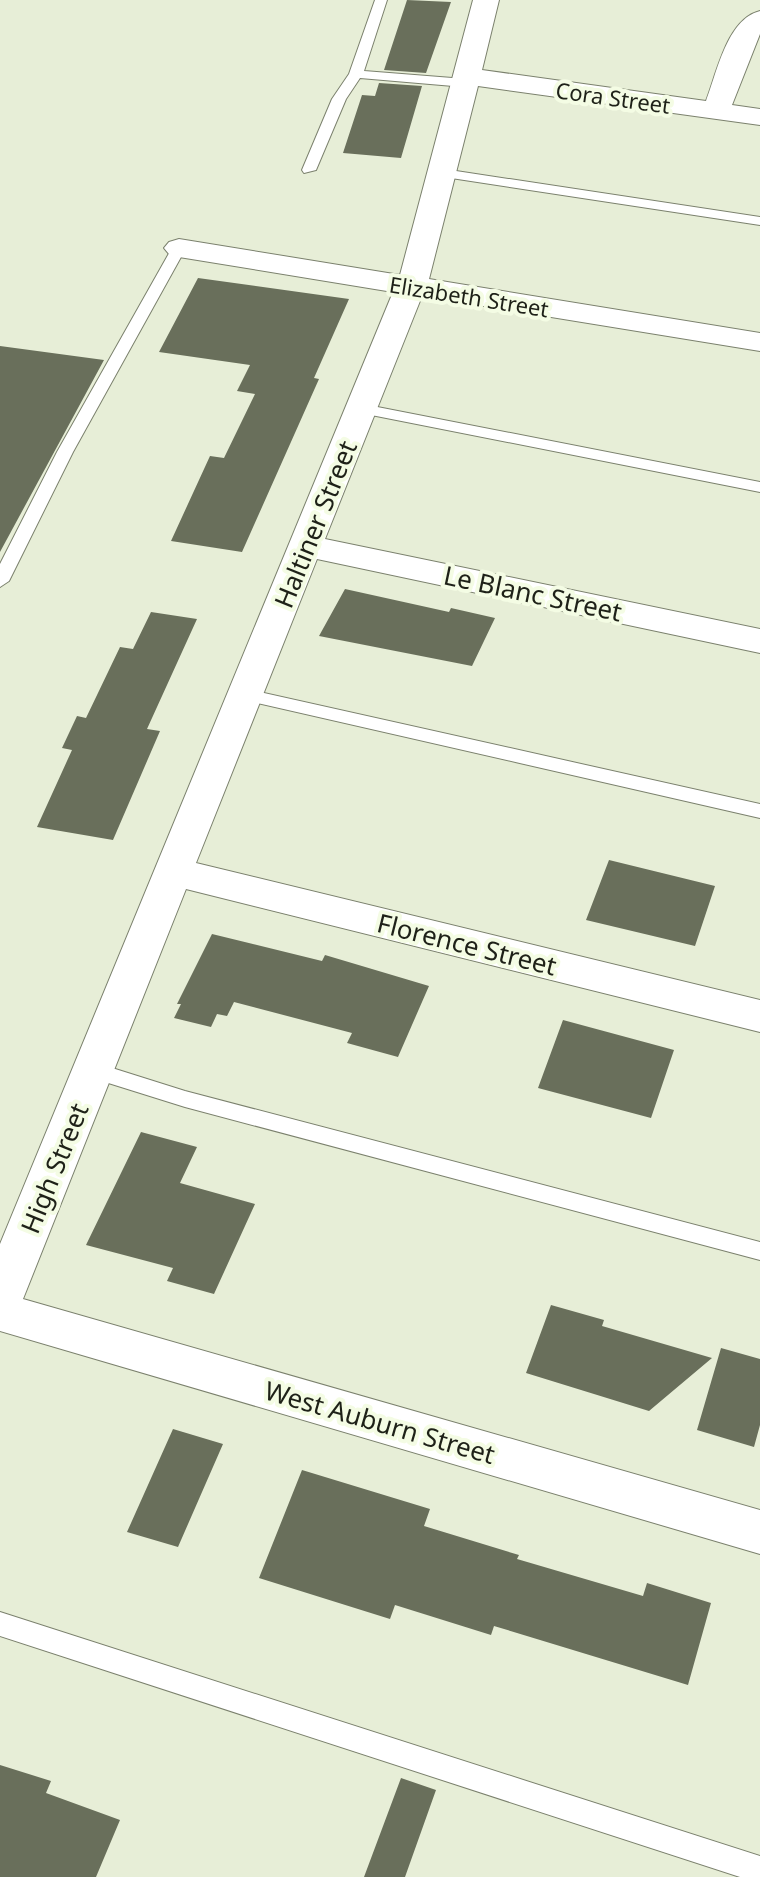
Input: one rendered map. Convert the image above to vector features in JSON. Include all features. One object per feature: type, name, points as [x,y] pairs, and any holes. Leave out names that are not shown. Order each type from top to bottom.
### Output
[{"type":"street","name":"Haltiner Street","points":[[100,1053],[411,287],[486,0]]},
{"type":"street","points":[[716,111],[746,33],[759,20]]},
{"type":"street","name":"Cora Street","points":[[466,80],[760,117]]},
{"type":"street","name":"Elizabeth Street","points":[[179,248],[760,342]]},
{"type":"street","name":"Le Blanc Street","points":[[306,546],[760,641]]},
{"type":"street","name":"Florence Street","points":[[174,872],[760,1016]]},
{"type":"street","name":"High Street","points":[[0,1299],[100,1053]]},
{"type":"street","name":"West Auburn Street","points":[[0,1312],[760,1532]]},
{"type":"lane","points":[[309,170],[339,99],[356,74],[381,0]]},
{"type":"lane","points":[[356,74],[466,80]]},
{"type":"lane","points":[[443,173],[760,221]]},
{"type":"lane","points":[[0,581],[85,415],[179,248]]},
{"type":"lane","points":[[362,409],[760,487]]},
{"type":"lane","points":[[246,695],[760,811]]},
{"type":"lane","points":[[100,1053],[185,1099],[760,1251]]},
{"type":"lane","points":[[0,1624],[760,1870]]},
{"type":"building","points":[[407,0],[451,2],[426,73],[384,70]]},
{"type":"building","points":[[379,83],[422,86],[401,158],[343,153],[362,95],[375,96]]},
{"type":"building","points":[[198,278],[349,299],[314,378],[319,379],[242,552],[171,541],[210,456],[224,458],[255,394],[237,391],[250,365],[159,352]]},
{"type":"building","points":[[0,346],[104,360],[0,552]]},
{"type":"building","points":[[345,589],[449,612],[451,608],[495,618],[472,666],[319,636]]},
{"type":"building","points":[[151,612],[197,619],[147,729],[160,731],[113,840],[37,827],[72,750],[62,748],[77,716],[86,718],[120,647],[133,649]]},
{"type":"building","points":[[609,860],[715,886],[695,946],[586,920]]},
{"type":"building","points":[[212,934],[322,961],[325,955],[429,986],[398,1057],[347,1043],[352,1033],[234,1002],[227,1016],[217,1014],[211,1027],[174,1018],[181,1004],[177,1004]]},
{"type":"building","points":[[563,1020],[674,1050],[651,1118],[538,1088]]},
{"type":"building","points":[[141,1132],[197,1147],[180,1183],[255,1204],[214,1294],[167,1281],[173,1268],[86,1245]]},
{"type":"building","points":[[551,1305],[604,1320],[602,1326],[712,1358],[649,1411],[526,1373]]},
{"type":"building","points":[[721,1348],[760,1359],[760,1425],[754,1447],[697,1430]]},
{"type":"building","points":[[173,1429],[223,1444],[178,1547],[127,1532]]},
{"type":"building","points":[[302,1470],[430,1509],[424,1526],[519,1555],[517,1559],[643,1596],[647,1583],[711,1603],[688,1685],[494,1626],[491,1635],[395,1605],[390,1619],[259,1578]]},
{"type":"building","points":[[0,1765],[51,1781],[46,1793],[120,1820],[96,1877],[0,1877]]},
{"type":"building","points":[[401,1778],[436,1790],[405,1877],[364,1877]]}]
